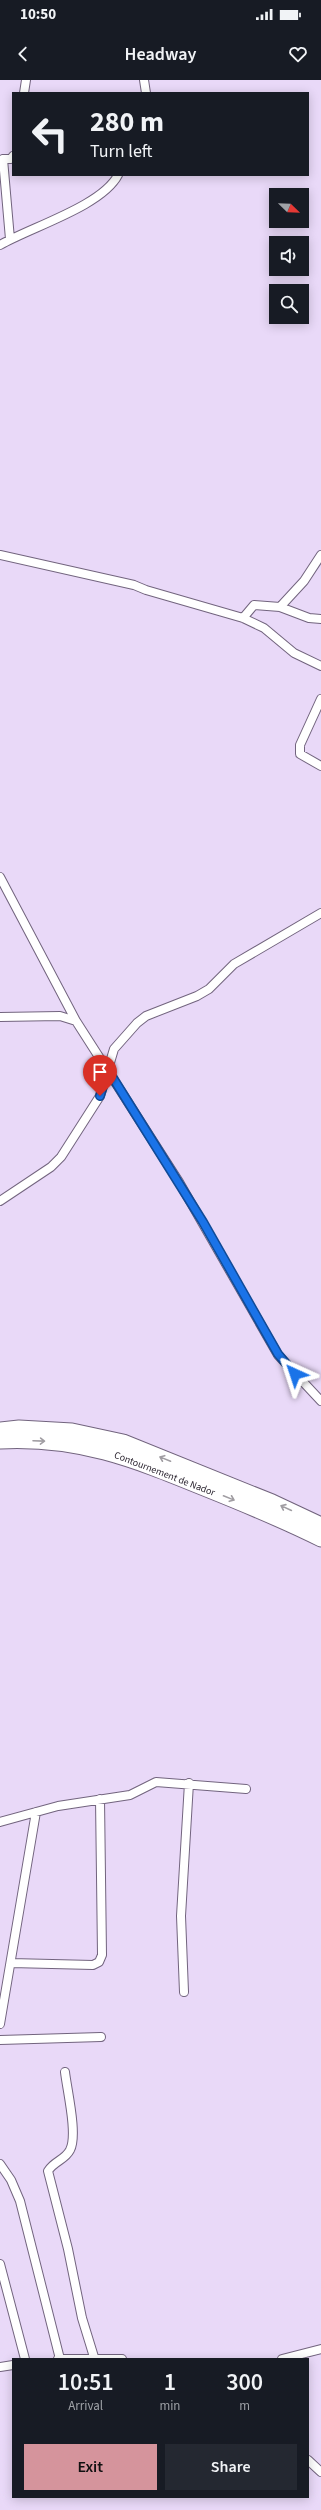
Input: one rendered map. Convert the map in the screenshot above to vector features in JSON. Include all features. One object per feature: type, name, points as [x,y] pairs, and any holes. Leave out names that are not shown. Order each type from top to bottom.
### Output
[{"type":"highway","name":"Contournement de Nador","points":[[0,1430],[19,1428],[72,1431],[123,1442],[272,1502],[321,1525]]},
{"type":"highway","name":"Contournement de Nador","points":[[0,1441],[21,1440],[73,1443],[117,1454],[268,1514],[321,1539]]},
{"type":"street","points":[[24,92],[26,80]]},
{"type":"street","points":[[144,80],[146,92]]},
{"type":"street","points":[[10,239],[3,159],[12,159]]},
{"type":"street","points":[[0,245],[10,239],[75,210],[112,186],[117,176]]},
{"type":"street","points":[[0,555],[134,584],[146,590],[242,618],[264,628],[294,653],[321,666]]},
{"type":"street","points":[[280,607],[304,581],[321,556]]},
{"type":"street","points":[[242,618],[254,605],[280,607],[309,618],[321,619]]},
{"type":"street","points":[[321,699],[300,744],[300,754],[321,766]]},
{"type":"street","points":[[0,877],[76,1021],[203,1222],[278,1354],[321,1401]]},
{"type":"street","points":[[0,1201],[51,1167],[61,1157],[100,1096],[114,1049],[137,1023],[146,1016],[197,996],[209,988],[234,964],[321,913]]},
{"type":"street","points":[[0,1017],[60,1016],[76,1021]]},
{"type":"street","points":[[0,1822],[36,1812],[100,1799],[130,1795],[156,1782],[189,1783],[246,1789]]},
{"type":"street","points":[[184,1992],[181,1916],[189,1783]]},
{"type":"street","points":[[12,1963],[93,1965],[99,1962],[102,1955],[100,1799]]},
{"type":"street","points":[[0,2024],[12,1963],[36,1812]]},
{"type":"street","points":[[0,2040],[101,2037]]},
{"type":"street","points":[[65,2072],[73,2142],[64,2158],[53,2163],[48,2171],[68,2249],[82,2318],[94,2357]]},
{"type":"street","points":[[0,2164],[11,2180],[20,2201],[59,2358]]},
{"type":"street","points":[[0,2264],[25,2358]]},
{"type":"street","points":[[286,2358],[321,2349]]},
{"type":"street","points":[[76,2358],[108,2358]]},
{"type":"street","points":[[0,2367],[12,2365]]},
{"type":"street","points":[[309,2461],[321,2472]]},
{"type":"route","points":[[100,1096],[108,1070],[203,1222],[278,1354],[295,1374]]}]
